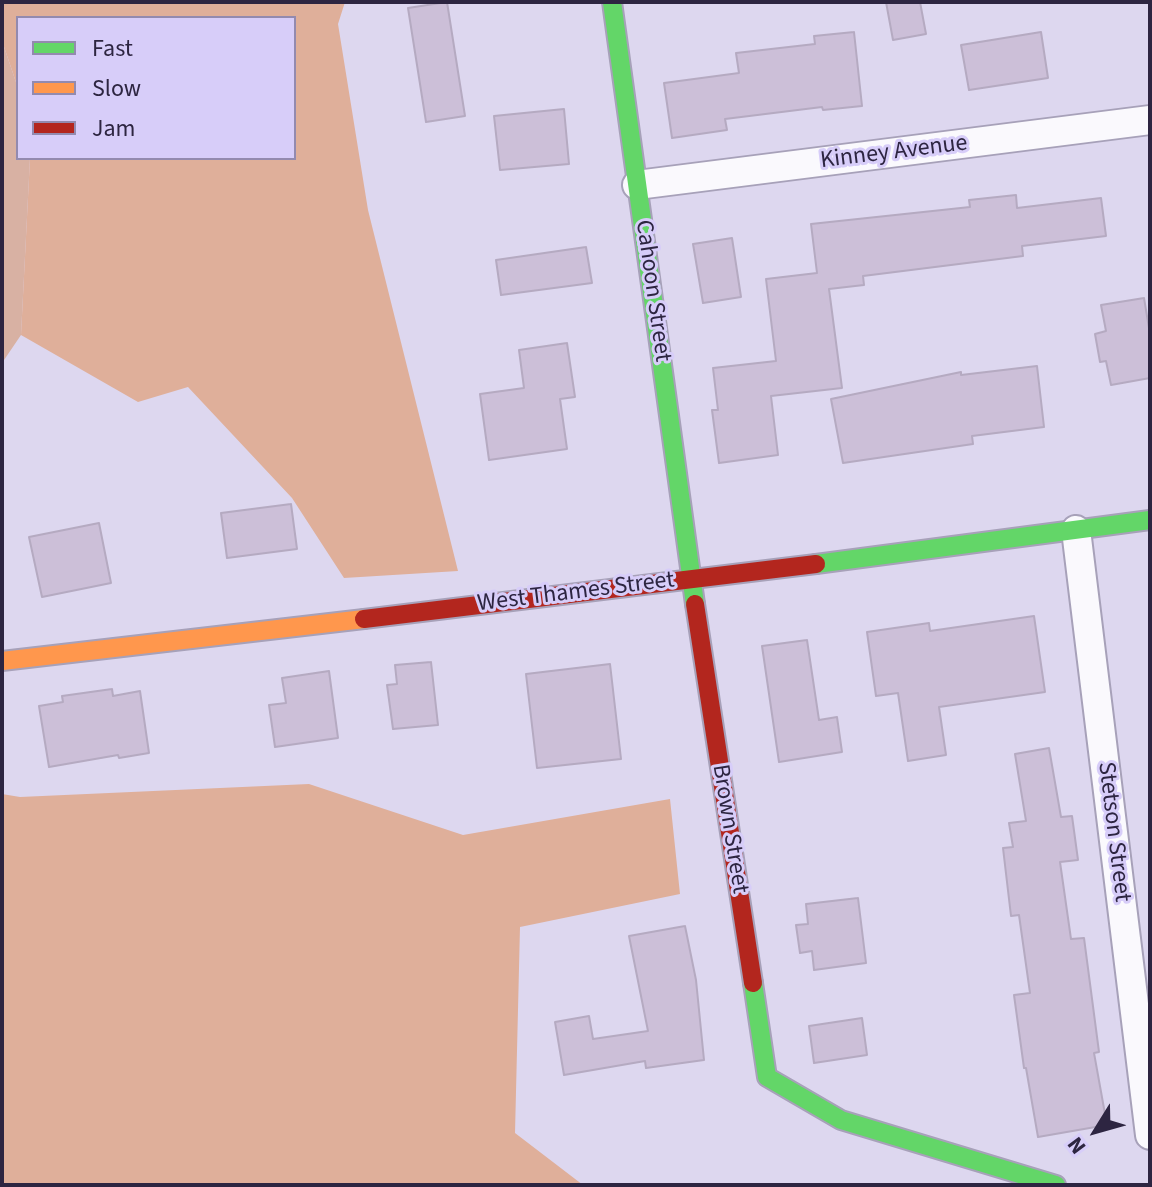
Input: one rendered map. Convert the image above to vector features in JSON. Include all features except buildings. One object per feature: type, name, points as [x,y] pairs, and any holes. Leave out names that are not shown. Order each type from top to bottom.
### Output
[{"type":"street","name":"Cahoon Street","points":[[612,2],[691,580]]},
{"type":"street","name":"Kinney Avenue","points":[[637,185],[1150,120]]},
{"type":"street","name":"West Thames Street","points":[[2,661],[691,580],[1150,520]]},
{"type":"street","name":"Stetson Street","points":[[1076,530],[1150,1135]]},
{"type":"street","name":"Brown Street","points":[[691,580],[767,1077],[841,1120],[1056,1185]]},
{"type":"shaded area","points":[[2,2],[345,2],[338,24],[368,210],[458,571],[344,578],[292,498],[188,387],[138,402],[21,335],[30,160],[296,160],[296,16],[16,16],[16,82],[2,41]]},
{"type":"shaded area","points":[[2,41],[16,82],[16,160],[30,160],[21,335],[2,363]]},
{"type":"shaded area","points":[[309,784],[463,835],[670,799],[680,894],[520,927],[515,1133],[583,1185],[2,1185],[2,794],[20,797]]},
{"type":"traffic: fast","points":[[612,2],[695,604]]},
{"type":"traffic: fast","points":[[816,564],[1150,520]]},
{"type":"traffic: fast","points":[[753,983],[767,1077],[841,1120],[1056,1185]]},
{"type":"traffic: slow","points":[[2,661],[364,619]]},
{"type":"traffic: jam","points":[[364,619],[816,564]]},
{"type":"traffic: jam","points":[[695,604],[753,983]]}]
